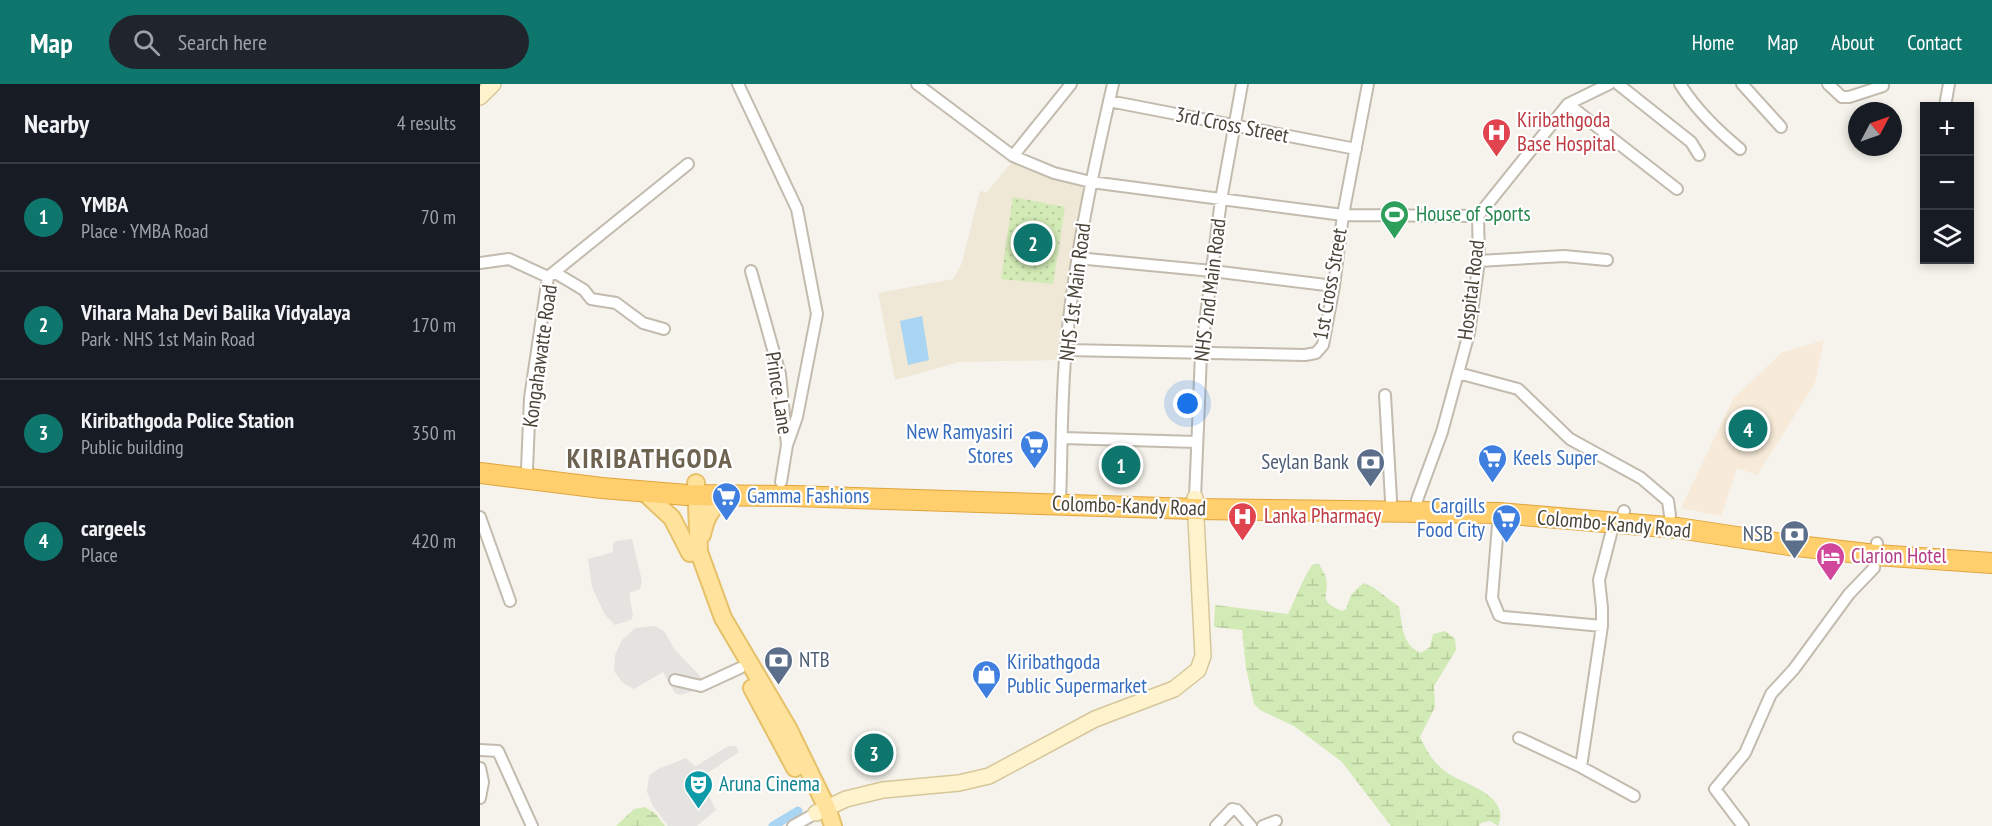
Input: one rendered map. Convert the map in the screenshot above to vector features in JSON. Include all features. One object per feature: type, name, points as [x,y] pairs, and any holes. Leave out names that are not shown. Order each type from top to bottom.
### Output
[{"type":"highway","name":"Colombo-Kandy Road","points":[[480,464],[692,489],[729,496],[1060,498]]},
{"type":"highway","name":"Colombo-Kandy Road","points":[[480,473],[644,492],[781,482],[1195,504],[1534,504],[1789,545],[1992,553]]},
{"type":"highway","name":"Colombo-Kandy Road","points":[[1195,504],[1391,500],[1417,505],[1499,513],[1623,517],[1670,515],[1877,549],[1992,563]]},
{"type":"main road","points":[[692,489],[694,553],[707,607],[822,816],[833,826]]},
{"type":"main road","points":[[644,492],[672,518],[694,553],[723,618],[788,728],[822,816]]},
{"type":"main road","points":[[694,553],[705,520],[721,500],[729,496]]},
{"type":"street","points":[[480,96],[493,84]]},
{"type":"street","points":[[738,84],[797,209],[817,314],[797,417],[787,445]]},
{"type":"street","points":[[917,84],[1012,156],[1054,173],[1091,182],[1343,215],[1478,216]]},
{"type":"street","points":[[1012,156],[1071,84]]},
{"type":"street","name":"NHS 1st Main Road","points":[[1060,498],[1065,350],[1077,258],[1113,84]]},
{"type":"street","name":"NHS 2nd Main Road","points":[[1195,504],[1201,354],[1221,200],[1242,84]]},
{"type":"street","name":"1st Cross Street","points":[[1065,350],[1305,356],[1316,353],[1323,345],[1334,286],[1343,215],[1368,84]]},
{"type":"street","name":"Hospital Road","points":[[1417,505],[1442,432],[1469,333],[1479,261],[1478,216],[1568,104],[1609,84]]},
{"type":"street","points":[[1618,84],[1691,142],[1699,154]]},
{"type":"street","points":[[1680,84],[1689,99],[1714,127],[1740,149]]},
{"type":"street","points":[[1742,84],[1781,127]]},
{"type":"street","points":[[1828,84],[1842,97],[1849,97],[1883,86]]},
{"type":"street","points":[[1946,102],[1949,84]]},
{"type":"street","name":"3rd Cross Street","points":[[1110,101],[1356,149]]},
{"type":"street","points":[[1568,104],[1677,189]]},
{"type":"street","name":"Kongahawatte Road","points":[[527,469],[530,398],[551,274],[688,164]]},
{"type":"street","points":[[1479,261],[1564,256],[1606,260]]},
{"type":"street","points":[[1077,258],[1334,286]]},
{"type":"street","points":[[480,263],[509,259],[551,274],[584,290],[591,299],[616,303],[643,323],[664,329]]},
{"type":"street","name":"Prince Lane","points":[[751,270],[780,374],[787,445],[781,482]]},
{"type":"street","points":[[1458,374],[1518,389],[1570,439],[1641,478],[1668,501],[1670,515]]},
{"type":"street","points":[[1385,395],[1391,500]]},
{"type":"street","points":[[1063,438],[1196,442]]},
{"type":"street","points":[[793,826],[822,816],[846,800],[882,790],[959,783],[989,776],[1095,720],[1174,689],[1182,683],[1198,670],[1203,656],[1195,504]]},
{"type":"street","points":[[1499,513],[1492,598],[1498,615],[1602,626]]},
{"type":"street","points":[[480,517],[510,601]]},
{"type":"street","points":[[1581,767],[1602,626],[1599,580],[1612,530],[1623,517]]},
{"type":"street","points":[[1743,826],[1716,789],[1745,753],[1771,694],[1794,669],[1849,594],[1874,568],[1877,549]]},
{"type":"street","points":[[675,680],[701,686],[740,668]]},
{"type":"street","points":[[1519,738],[1581,767],[1634,796]]},
{"type":"street","points":[[480,750],[498,751],[532,826]]},
{"type":"street","points":[[480,768],[483,782],[480,798]]},
{"type":"street","points":[[1216,826],[1232,809],[1237,810],[1251,826]]},
{"type":"street","points":[[1263,826],[1276,821]]},
{"type":"shaded area","points":[[1016,157],[1089,183],[1061,360],[959,362],[895,380],[878,293],[953,279],[962,263],[980,191],[987,192]]},
{"type":"shaded area","points":[[1824,340],[1815,383],[1757,475],[1737,468],[1721,516],[1681,508],[1733,399],[1781,353]]},
{"type":"shaded area","points":[[632,539],[642,581],[640,589],[629,593],[633,616],[631,620],[615,625],[605,615],[592,587],[588,559],[613,552],[613,544],[616,541]]},
{"type":"shaded area","points":[[655,626],[664,631],[675,650],[701,677],[696,690],[681,695],[675,693],[663,672],[634,689],[623,683],[614,671],[615,655],[622,640],[635,628]]},
{"type":"shaded area","points":[[728,746],[736,746],[739,752],[700,778],[716,810],[697,826],[668,826],[653,806],[647,792],[649,776],[658,769],[686,758],[695,766],[698,765]]},
{"type":"green space","points":[[1013,197],[1065,207],[1053,284],[1001,279]]},
{"type":"green space","points":[[1319,564],[1326,578],[1327,600],[1334,607],[1342,611],[1346,609],[1351,595],[1363,583],[1373,587],[1399,607],[1406,640],[1414,649],[1421,653],[1430,647],[1433,634],[1445,631],[1455,639],[1456,650],[1434,686],[1435,707],[1420,737],[1439,766],[1493,799],[1500,816],[1498,826],[1490,821],[1481,823],[1479,826],[1391,826],[1342,762],[1294,726],[1260,710],[1254,704],[1246,668],[1242,630],[1214,627],[1215,605],[1288,614],[1308,571],[1312,565]]},
{"type":"green space","points":[[645,807],[656,814],[665,826],[616,826],[634,809]]},
{"type":"water","points":[[922,316],[929,360],[908,365],[900,321]]},
{"type":"waterway","points":[[773,826],[798,811]]},
{"type":"place","name":"Kiribathgoda Base Hospital","points":[[1496,158]]},
{"type":"place","name":"House of Sports","points":[[1395,240]]},
{"type":"place","name":"Vihara Maha Devi Balika Vidyalaya","points":[[1033,243]]},
{"type":"place","name":"cargeels","points":[[1748,429]]},
{"type":"place","name":"YMBA","points":[[1121,465]]},
{"type":"place","name":"New Ramyasiri Stores","points":[[1034,470]]},
{"type":"place","name":"Keels Super","points":[[1492,484]]},
{"type":"place","name":"Seylan Bank","points":[[1370,488]]},
{"type":"place","name":"Gamma Fashions","points":[[726,522]]},
{"type":"place","name":"Lanka Pharmacy","points":[[1243,542]]},
{"type":"place","name":"Cargills Food City","points":[[1506,544]]},
{"type":"place","name":"NSB","points":[[1794,560]]},
{"type":"place","name":"Clarion Hotel","points":[[1830,582]]},
{"type":"place","name":"NTB","points":[[778,686]]},
{"type":"place","name":"Kiribathgoda Public Supermarket","points":[[986,700]]},
{"type":"place","name":"Kiribathgoda Police Station","points":[[874,753]]},
{"type":"place","name":"Aruna Cinema","points":[[698,810]]},
{"type":"district","name":"KIRIBATHGODA","points":[[650,459]]}]
